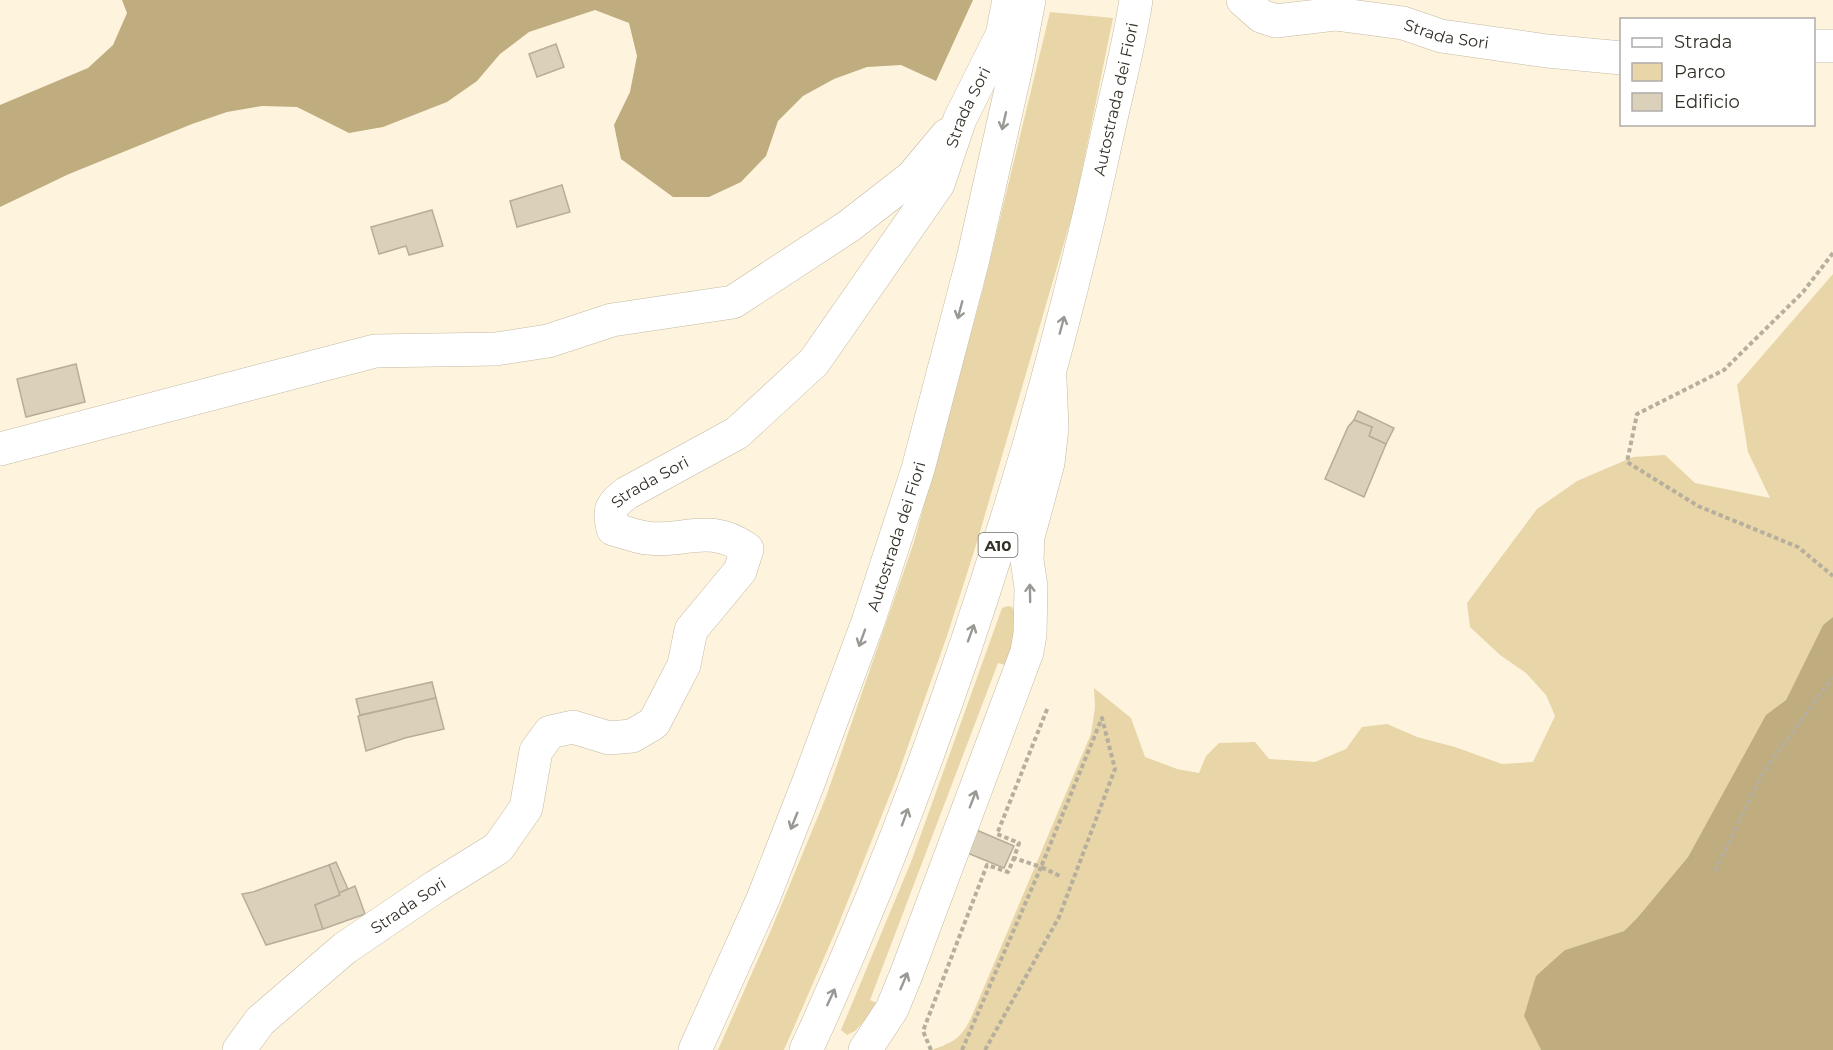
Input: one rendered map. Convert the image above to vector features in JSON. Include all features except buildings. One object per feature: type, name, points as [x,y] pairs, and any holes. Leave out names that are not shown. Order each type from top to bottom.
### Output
[{"type":"main road","name":"Strada Sori","points":[[238,1050],[260,1021],[345,948],[435,886],[498,848],[526,808],[536,750],[550,732],[573,727],[609,738],[632,736],[654,723],[684,665],[691,630],[740,571],[747,549],[735,540],[702,533],[646,538],[613,529],[610,515],[613,504],[627,493],[737,433],[814,362],[938,184],[960,119],[1002,35],[1009,0]]},
{"type":"main road","name":"Autostrada dei Fiori","points":[[695,1050],[763,899],[813,771],[872,611],[918,469],[973,259],[1029,0]]},
{"type":"main road","name":"Strada Sori","points":[[1243,0],[1261,16],[1276,21],[1335,14],[1403,23],[1441,36],[1547,51],[1620,58]]},
{"type":"main road","name":"Autostrada dei Fiori","points":[[806,1050],[840,977],[908,809],[978,613],[1050,374],[1082,251],[1134,11]]},
{"type":"main road","points":[[1815,46],[1833,46]]},
{"type":"main road","points":[[0,449],[375,351],[496,349],[548,340],[612,320],[733,302],[849,226],[912,177],[960,119]]},
{"type":"main road","points":[[865,1050],[892,1009],[906,975],[1027,652],[1030,634],[1028,537],[1048,463],[1052,428],[1050,374]]},
{"type":"path","points":[[1833,253],[1803,292],[1724,370],[1637,414],[1627,462],[1698,506],[1798,547],[1833,576]]},
{"type":"path","points":[[1715,871],[1764,771],[1833,677]]},
{"type":"path","points":[[931,1050],[924,1031],[987,866],[1008,872],[1014,858],[1019,843],[997,834],[1048,707]]},
{"type":"path","points":[[962,1050],[1102,718],[1115,769],[1059,916],[986,1050]]},
{"type":"path","points":[[1014,858],[1062,877]]},
{"type":"green space","points":[[1050,12],[1113,18],[1075,205],[977,542],[947,636],[897,777],[837,928],[784,1050],[718,1050],[826,797],[914,542],[983,289]]},
{"type":"green space","points":[[1833,274],[1833,617],[1823,625],[1786,700],[1766,716],[1688,857],[1624,931],[1565,950],[1524,1016],[1541,1050],[932,1050],[956,1039],[964,1031],[971,1018],[1091,734],[1095,707],[1094,688],[1131,718],[1145,757],[1177,769],[1199,773],[1206,756],[1219,743],[1255,742],[1269,759],[1315,762],[1346,749],[1362,727],[1387,724],[1417,737],[1455,747],[1502,764],[1533,762],[1555,716],[1546,695],[1526,673],[1500,655],[1470,627],[1467,603],[1537,509],[1577,481],[1633,457],[1665,455],[1695,483],[1770,498],[1748,452],[1737,385]]},
{"type":"green space","points":[[1012,607],[1016,621],[1015,644],[1009,666],[998,663],[870,1000],[879,1004],[855,1031],[847,1035],[841,1030],[911,862],[1002,608]]},
{"type":"shaded area","points":[[122,0],[973,0],[936,81],[901,65],[867,67],[834,79],[803,96],[778,121],[766,156],[741,182],[709,197],[673,197],[621,159],[614,125],[630,92],[637,56],[629,23],[595,10],[529,32],[500,54],[477,81],[447,102],[383,127],[349,133],[297,107],[262,106],[227,112],[69,174],[0,207],[0,105],[88,68],[113,45],[127,13]]},
{"type":"shaded area","points":[[1833,617],[1833,1050],[1541,1050],[1524,1016],[1536,976],[1565,950],[1624,931],[1688,857],[1766,715],[1786,700],[1823,625]]}]
